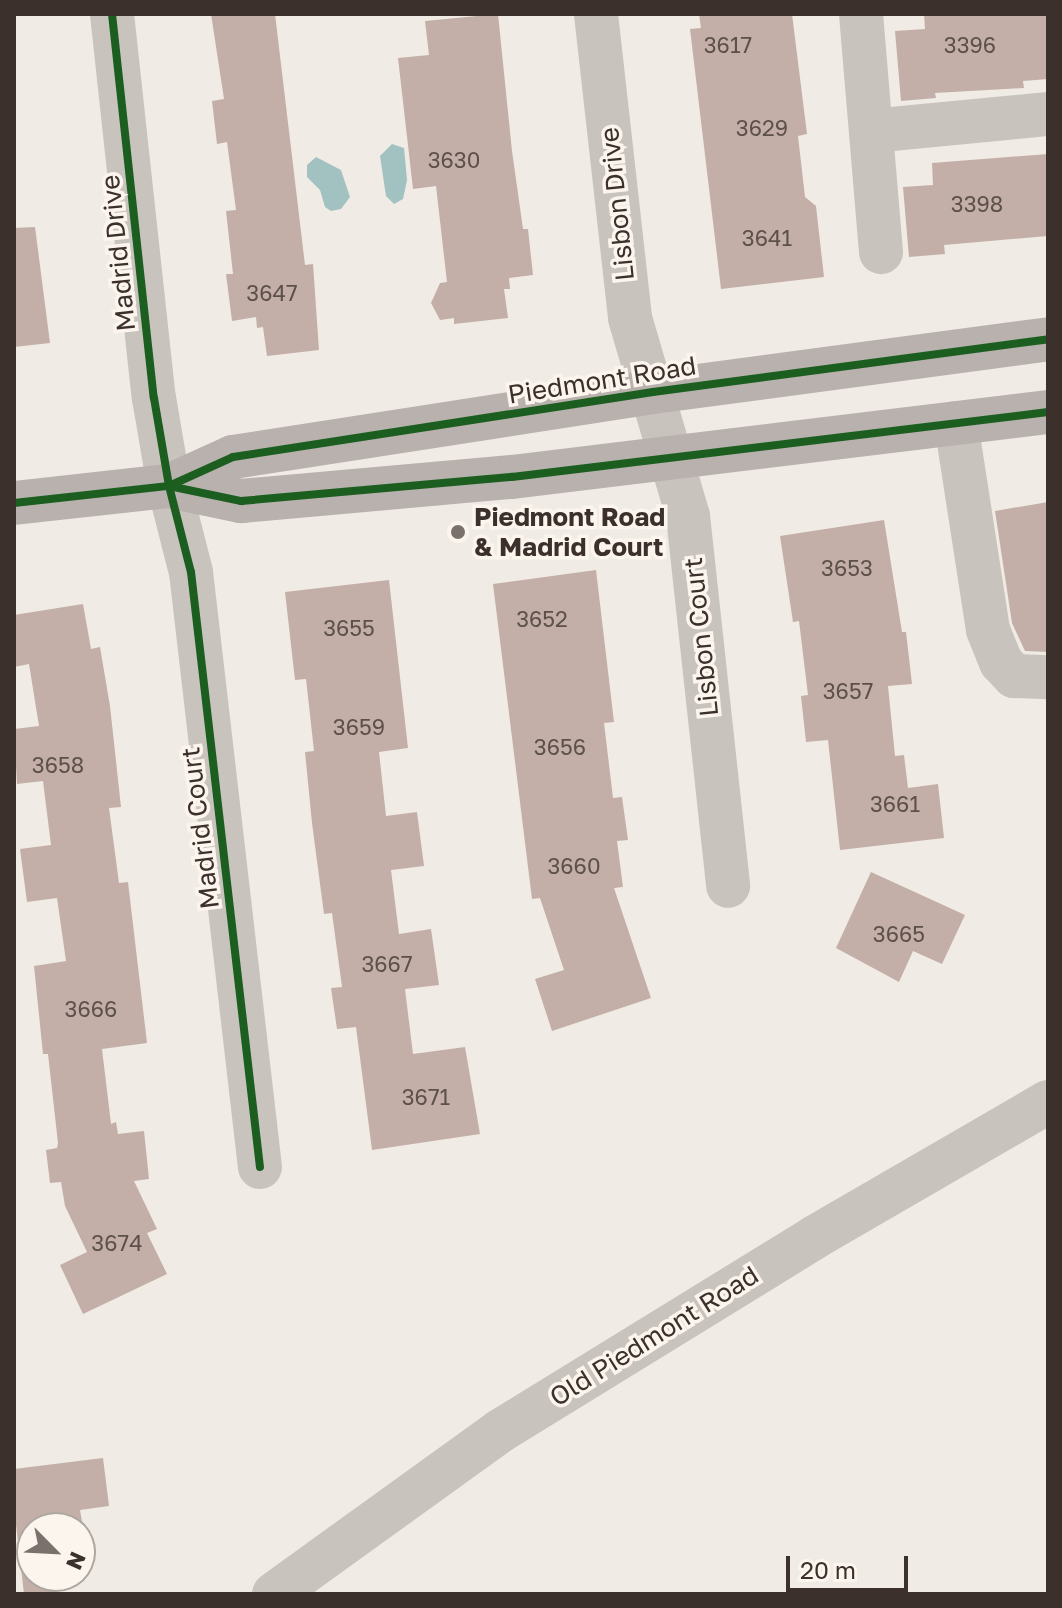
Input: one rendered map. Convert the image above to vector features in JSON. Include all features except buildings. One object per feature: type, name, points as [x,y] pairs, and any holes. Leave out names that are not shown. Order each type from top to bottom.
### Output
[{"type":"main road","name":"Piedmont Road","points":[[169,486],[233,457],[653,392],[1048,339]]},
{"type":"main road","name":"Piedmont Road","points":[[14,503],[169,486],[241,501],[512,477],[1048,412]]},
{"type":"street","name":"Madrid Drive","points":[[112,14],[154,398],[169,486]]},
{"type":"street","name":"Lisbon Drive","points":[[596,14],[630,315],[653,392]]},
{"type":"street","points":[[861,14],[881,252]]},
{"type":"street","points":[[871,131],[1048,114]]},
{"type":"street","name":"Lisbon Court","points":[[653,392],[690,526],[728,886]]},
{"type":"street","points":[[956,423],[988,630],[1001,662],[1014,676],[1048,677]]},
{"type":"street","name":"Madrid Court","points":[[169,486],[191,572],[260,1167]]},
{"type":"street","name":"Old Piedmont Road","points":[[274,1594],[500,1431],[815,1237],[1048,1102]]},
{"type":"water","points":[[392,144],[404,148],[407,180],[403,199],[394,204],[386,196],[380,156]]},
{"type":"water","points":[[316,157],[341,170],[350,197],[341,209],[331,211],[325,207],[320,190],[307,177],[307,165]]},
{"type":"cycle path","points":[[112,14],[154,398],[169,486],[191,572],[260,1167]]},
{"type":"cycle path","points":[[169,486],[233,457],[653,392],[1048,339]]},
{"type":"cycle path","points":[[14,503],[169,486],[241,501],[512,477],[1048,412]]},
{"type":"place","name":"Piedmont Road & Madrid Court","points":[[458,532]]}]
